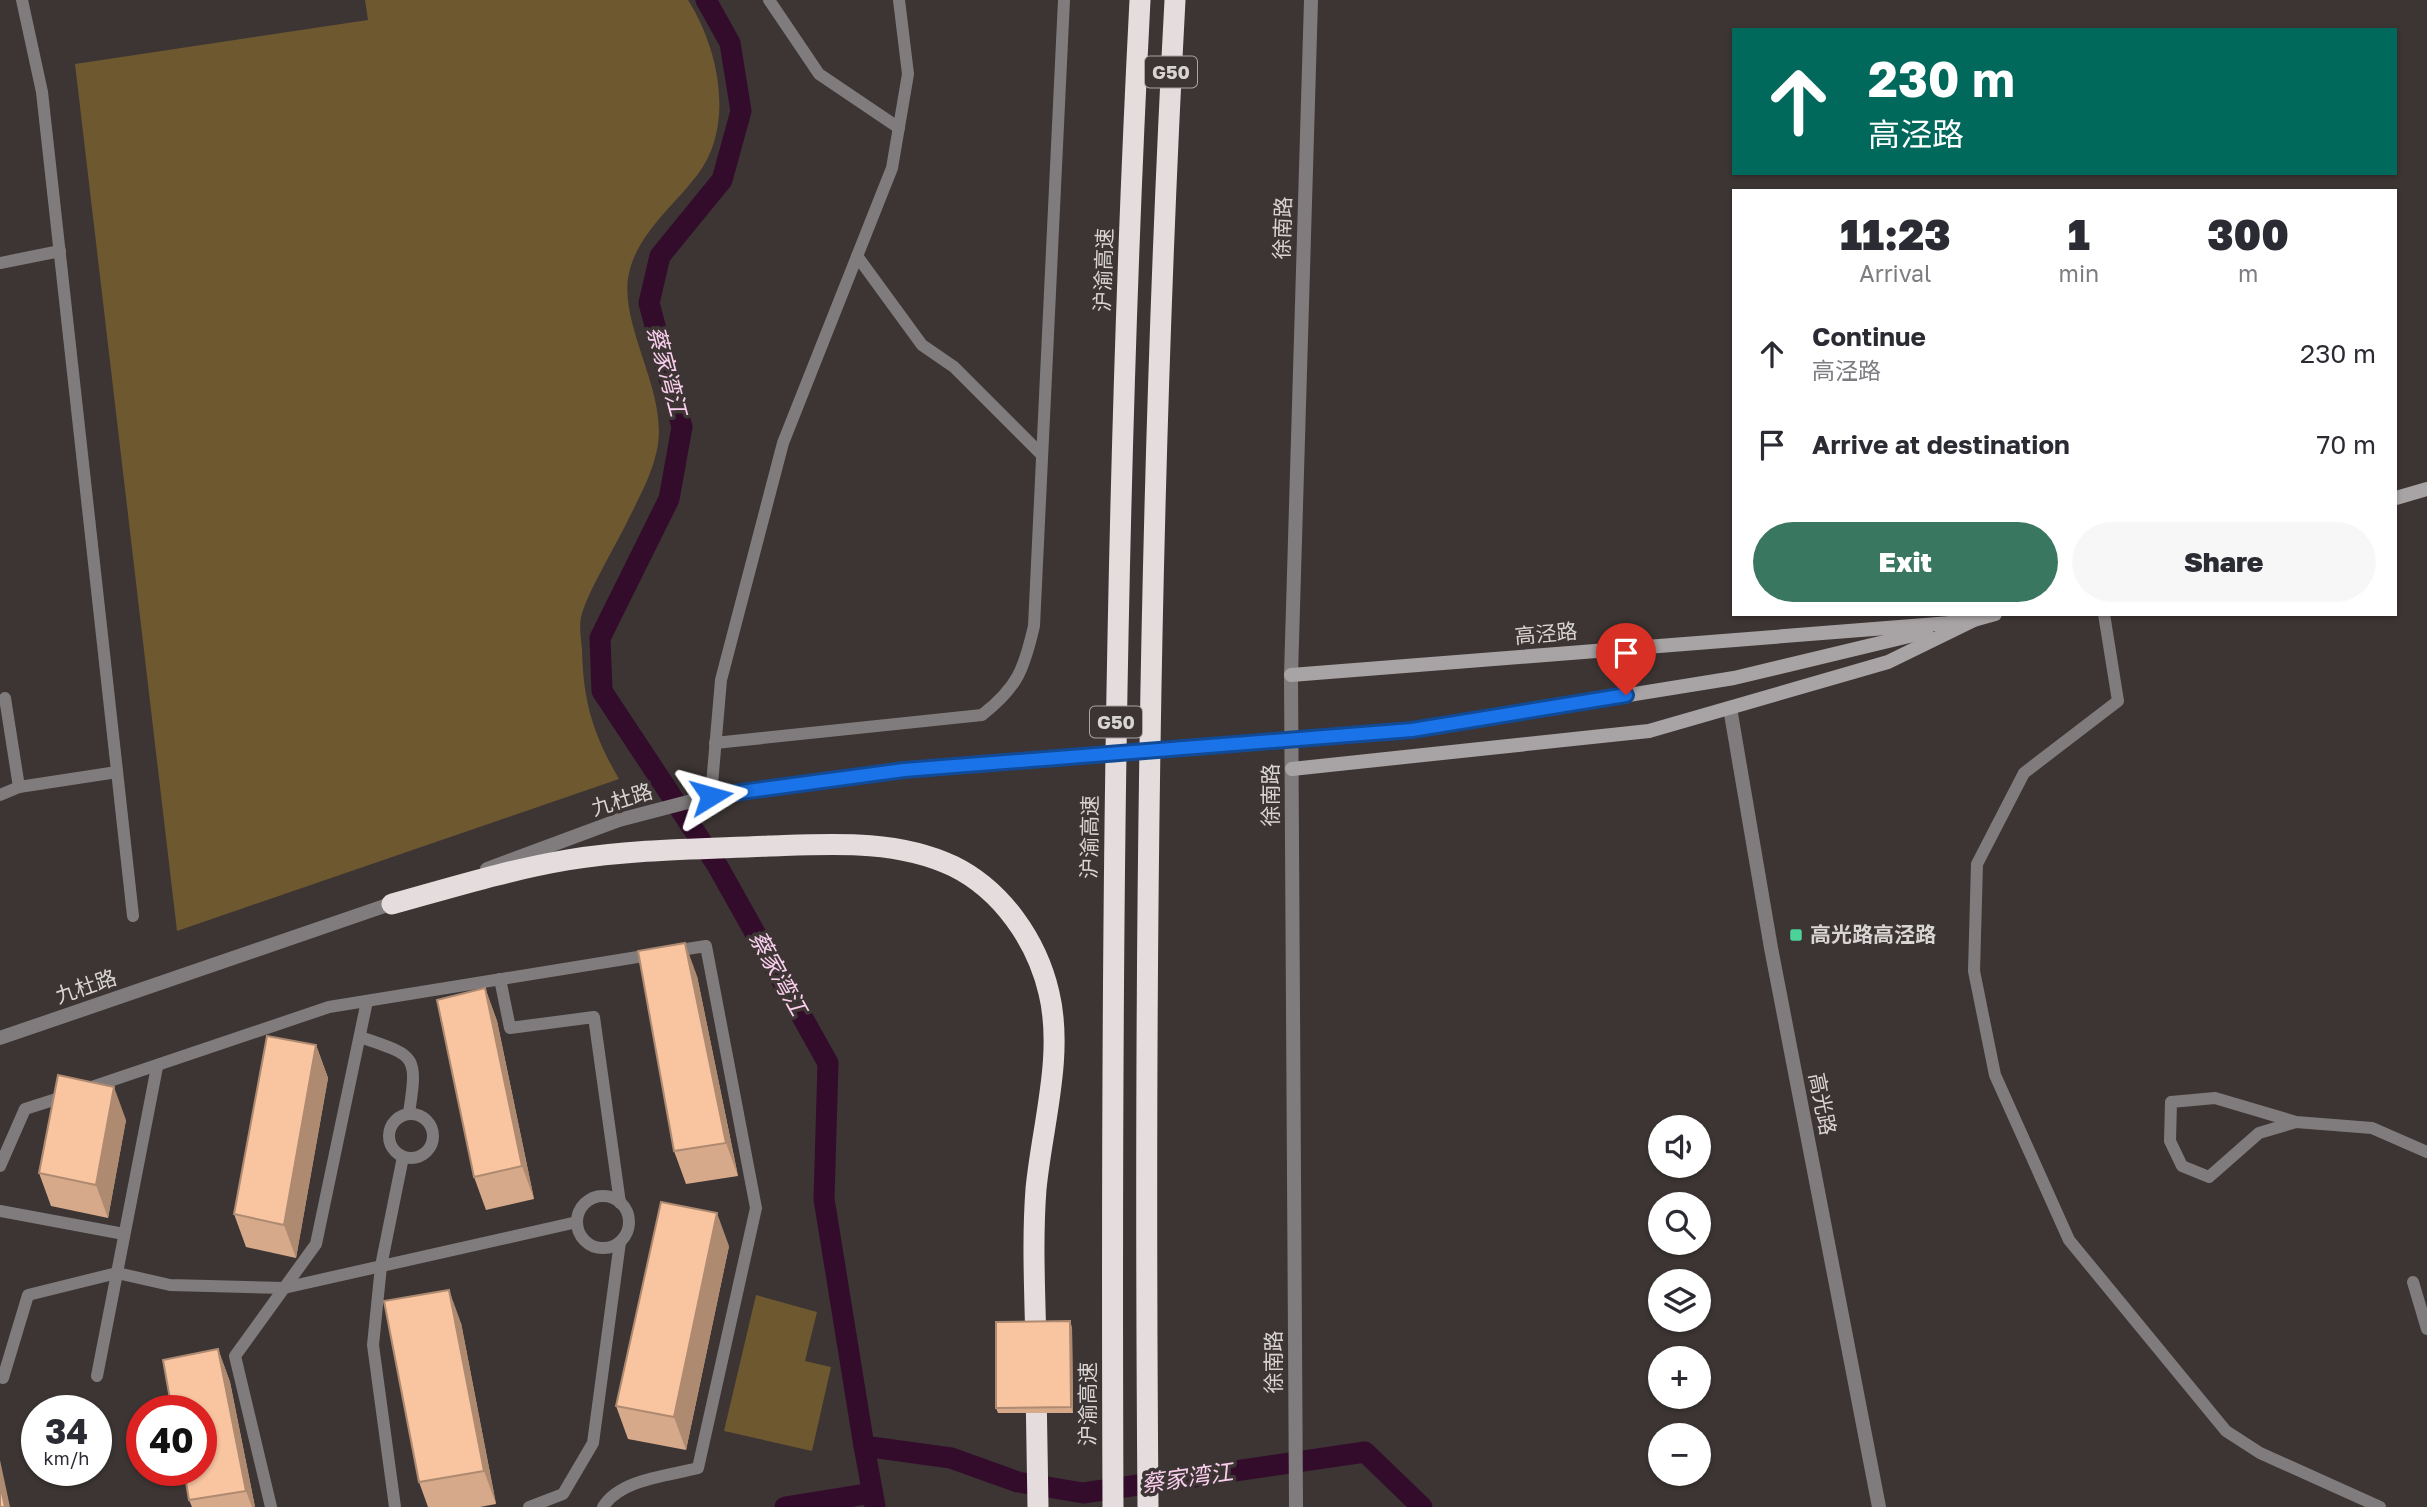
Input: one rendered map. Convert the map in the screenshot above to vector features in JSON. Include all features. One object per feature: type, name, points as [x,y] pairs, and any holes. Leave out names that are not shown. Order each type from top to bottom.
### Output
[{"type":"highway","name":"沪渝高速","points":[[1113,1507],[1112,988],[1118,528],[1140,0]]},
{"type":"highway","name":"G50","points":[[1148,1507],[1146,1002],[1154,528],[1176,0]]},
{"type":"highway","points":[[392,904],[513,871],[568,860],[669,850],[769,846],[864,845],[914,852],[954,866],[990,892],[1020,925],[1040,960],[1050,995],[1053,1031],[1034,1237],[1038,1507]]},
{"type":"main road","points":[[2397,498],[2427,489]]},
{"type":"main road","name":"高泾路","points":[[1412,730],[1734,678],[1988,616]]},
{"type":"main road","name":"高泾路","points":[[1291,676],[1972,621]]},
{"type":"main road","name":"高泾路","points":[[1292,769],[1649,731],[1888,662],[1972,621]]},
{"type":"street","name":"徐南路","points":[[1296,1500],[1291,676],[1311,0]]},
{"type":"street","name":"高光路","points":[[1730,708],[1771,948],[1879,1507]]},
{"type":"street","name":"九杜路","points":[[0,1038],[392,904],[619,820],[711,796],[904,770],[1412,730]]},
{"type":"lane","points":[[22,0],[42,92],[133,916]]},
{"type":"lane","points":[[769,0],[819,74],[899,128]]},
{"type":"lane","points":[[711,796],[720,680],[783,443],[892,168],[908,74],[900,0]]},
{"type":"lane","points":[[715,743],[982,715],[1006,696],[1023,670],[1034,626],[1064,0]]},
{"type":"lane","points":[[0,263],[60,251]]},
{"type":"lane","points":[[857,256],[922,345],[954,367],[1042,455]]},
{"type":"lane","points":[[2104,616],[2118,701],[2024,773],[1977,864],[1975,971],[1994,1075],[2069,1240],[2226,1432],[2260,1453],[2381,1507]]},
{"type":"lane","points":[[5,698],[19,787]]},
{"type":"lane","points":[[0,795],[19,787],[117,772]]},
{"type":"lane","points":[[0,1166],[25,1109],[157,1067],[329,1007],[706,946],[756,1208],[698,1468],[625,1487],[605,1503]]},
{"type":"lane","points":[[500,979],[510,1028],[594,1017],[620,1203],[628,1218],[628,1227],[620,1242],[593,1443],[563,1494],[529,1507]]},
{"type":"lane","points":[[271,1507],[235,1356],[316,1244],[367,1001]]},
{"type":"lane","points":[[360,1037],[400,1050],[412,1061],[414,1075],[409,1114]]},
{"type":"lane","points":[[97,1376],[157,1067]]},
{"type":"lane","points":[[2296,1122],[2259,1133],[2209,1177],[2182,1166],[2170,1141],[2171,1102],[2215,1098],[2296,1122],[2372,1128],[2427,1152]]},
{"type":"lane","points":[[409,1114],[429,1122],[434,1135],[424,1154],[403,1157],[392,1147],[389,1133],[396,1120],[409,1114]]},
{"type":"lane","points":[[395,1507],[373,1345],[381,1266],[403,1157]]},
{"type":"lane","points":[[620,1203],[604,1196],[596,1197],[583,1207],[577,1222],[582,1238],[596,1247],[612,1246],[620,1242]]},
{"type":"lane","points":[[0,1211],[124,1234]]},
{"type":"lane","points":[[4,1378],[28,1295],[117,1273],[170,1285],[284,1288],[577,1222]]},
{"type":"lane","points":[[2413,1282],[2427,1329]]},
{"type":"shaded area","points":[[365,0],[688,0],[708,41],[715,64],[719,110],[716,133],[709,154],[689,186],[648,233],[629,273],[627,293],[630,313],[659,423],[656,454],[646,484],[589,596],[580,621],[587,701],[602,747],[619,779],[177,931],[75,64],[368,20]]},
{"type":"shaded area","points":[[756,1295],[817,1312],[805,1361],[831,1367],[812,1451],[724,1431]]},
{"type":"building","points":[[685,943],[726,1143],[674,1151],[638,951]]},
{"type":"building","points":[[485,988],[522,1166],[474,1177],[437,1000]]},
{"type":"building","points":[[267,1036],[316,1045],[284,1225],[234,1214]]},
{"type":"building","points":[[58,1075],[114,1087],[96,1185],[39,1173]]},
{"type":"building","points":[[661,1202],[717,1213],[674,1417],[616,1406]]},
{"type":"building","points":[[449,1290],[484,1471],[419,1482],[384,1301]]},
{"type":"building","points":[[1070,1321],[1071,1407],[996,1408],[996,1322]]},
{"type":"building","points":[[218,1349],[246,1491],[189,1500],[187,1486],[217,1486],[217,1395],[169,1395],[163,1360]]},
{"type":"building","points":[[0,1484],[5,1507],[0,1507]]},
{"type":"waterway","name":"蔡家湾江","points":[[706,0],[730,43],[741,111],[722,180],[660,256],[649,303],[682,427],[669,499],[600,638],[602,691],[717,865],[828,1063],[824,1199],[864,1446],[951,1458],[1018,1482],[1083,1493],[1365,1452],[1422,1507]]},
{"type":"waterway","points":[[864,1446],[875,1506]]},
{"type":"waterway","points":[[785,1507],[872,1493]]},
{"type":"place","name":"高光路高泾路","points":[[1796,935]]},
{"type":"route","points":[[711,796],[904,770],[1412,730],[1626,695]]}]
